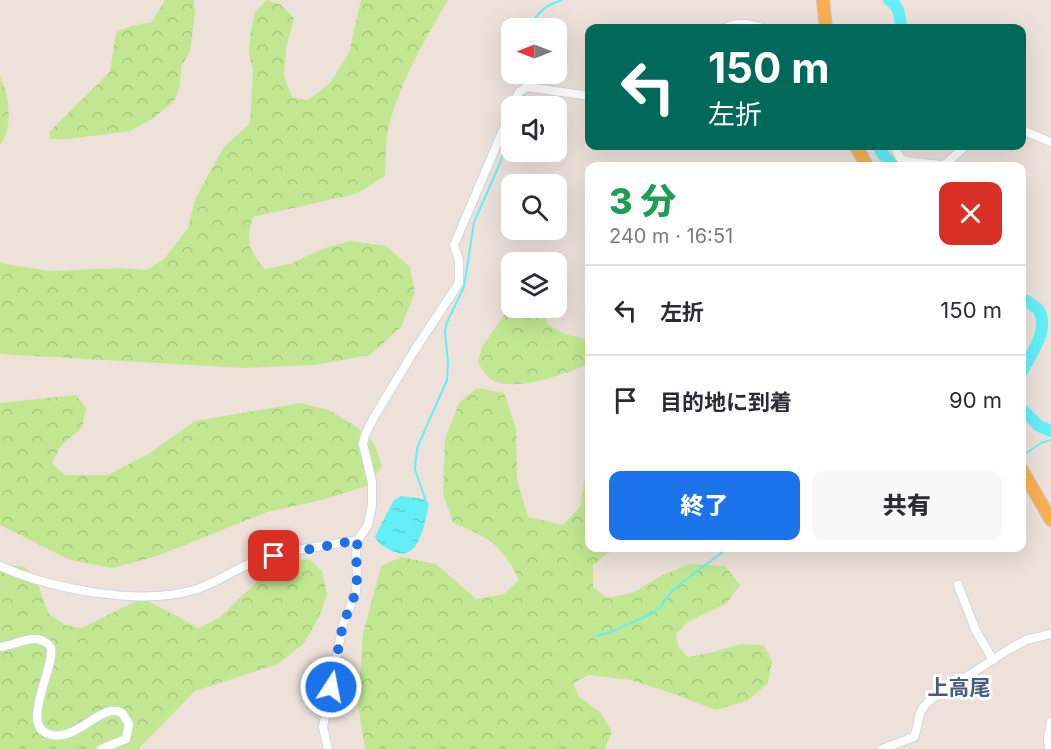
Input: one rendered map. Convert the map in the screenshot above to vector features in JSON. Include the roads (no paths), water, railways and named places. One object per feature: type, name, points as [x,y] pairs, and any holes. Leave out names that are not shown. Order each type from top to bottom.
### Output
[{"type":"main road","points":[[823,0],[826,24]]},
{"type":"main road","points":[[1026,476],[1046,503],[1051,520]]},
{"type":"street","points":[[734,24],[749,24]]},
{"type":"street","points":[[518,96],[521,90],[527,87],[585,95]]},
{"type":"street","points":[[1026,132],[1051,142]]},
{"type":"street","points":[[328,749],[323,727],[343,624],[356,592],[358,540],[368,525],[372,505],[372,482],[363,444],[365,435],[414,351],[459,283],[459,260],[454,245],[501,134]]},
{"type":"street","points":[[896,150],[900,158],[914,162]]},
{"type":"street","points":[[948,162],[961,150]]},
{"type":"street","points":[[0,566],[23,577],[41,580],[66,589],[127,596],[152,596],[197,590],[261,559],[358,540]]},
{"type":"street","points":[[958,585],[976,631],[993,660]]},
{"type":"street","points":[[882,749],[914,737],[919,713],[925,704],[1026,640],[1051,634]]},
{"type":"street","points":[[0,647],[33,638],[41,638],[51,646],[50,663],[41,691],[37,718],[39,726],[48,734],[67,735],[102,714],[113,710],[122,713],[129,724],[126,739],[101,749]]},
{"type":"street","points":[[1049,749],[1048,738],[1051,722]]},
{"type":"water","points":[[401,496],[423,499],[429,503],[420,539],[409,552],[401,553],[382,545],[375,536],[394,500]]},
{"type":"waterway","points":[[536,18],[551,4],[562,0]]},
{"type":"waterway","points":[[889,0],[897,9],[901,24]]},
{"type":"waterway","points":[[524,96],[525,92]]},
{"type":"waterway","points":[[880,150],[890,162]]},
{"type":"waterway","points":[[427,505],[415,469],[417,448],[447,380],[445,331],[447,322],[464,287],[474,222],[501,160]]},
{"type":"waterway","points":[[1026,301],[1038,309],[1042,325],[1038,342],[1026,364]]},
{"type":"waterway","points":[[1026,413],[1039,426],[1051,431]]},
{"type":"waterway","points":[[1026,453],[1041,443],[1051,440]]},
{"type":"waterway","points":[[597,636],[655,612],[680,584],[723,552]]},
{"type":"district","name":"上高尾","points":[[959,688]]}]
